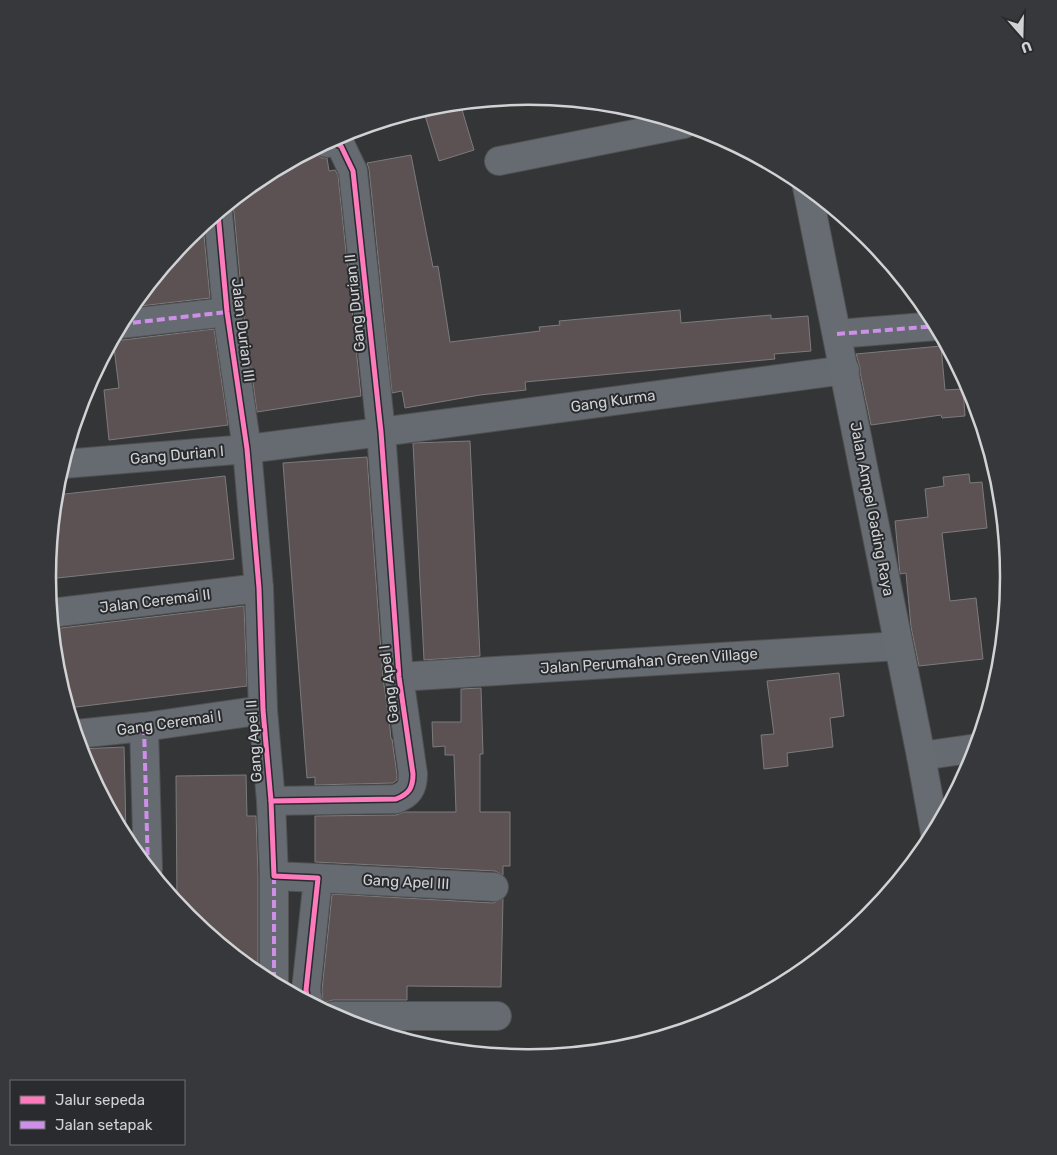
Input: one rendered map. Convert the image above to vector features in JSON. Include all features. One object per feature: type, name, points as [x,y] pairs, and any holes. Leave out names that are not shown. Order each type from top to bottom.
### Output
[{"type":"main road","name":"Jalan Ampel Gading Raya","points":[[809,198],[922,756],[933,821]]},
{"type":"street","points":[[499,161],[670,127]]},
{"type":"street","name":"Gang Durian II","points":[[339,145],[353,172],[381,432]]},
{"type":"street","name":"Jalan Durian III","points":[[219,221],[227,312],[247,449]]},
{"type":"street","points":[[131,323],[227,312]]},
{"type":"street","points":[[837,334],[928,327]]},
{"type":"street","name":"Gang Kurma","points":[[381,432],[844,370]]},
{"type":"street","name":"Gang Durian I","points":[[70,463],[247,449],[381,432]]},
{"type":"street","name":"Gang Apel I","points":[[271,801],[396,799],[404,796],[413,783],[399,677],[381,432]]},
{"type":"street","name":"Gang Apel II","points":[[247,449],[259,588],[263,710],[271,801],[274,876],[274,975]]},
{"type":"street","name":"Jalan Ceremai II","points":[[57,612],[259,588]]},
{"type":"street","name":"Jalan Perumahan Green Village","points":[[399,677],[900,646]]},
{"type":"street","name":"Gang Ceremai I","points":[[83,733],[144,728],[263,710]]},
{"type":"street","points":[[144,728],[148,856]]},
{"type":"street","points":[[922,756],[968,749]]},
{"type":"street","points":[[274,876],[318,878],[307,994]]},
{"type":"street","name":"Gang Apel III","points":[[318,878],[494,887]]},
{"type":"street","points":[[353,1016],[498,1016]]},
{"type":"building","points":[[462,110],[474,150],[439,161],[425,116]]},
{"type":"building","points":[[318,155],[322,158],[327,158],[329,171],[335,170],[338,175],[361,396],[257,412],[243,310],[233,209],[241,203],[292,169]]},
{"type":"building","points":[[411,155],[433,267],[438,266],[450,342],[540,331],[539,327],[560,325],[559,321],[680,310],[681,323],[771,315],[771,319],[808,316],[811,351],[774,354],[775,359],[525,382],[526,390],[480,395],[405,408],[402,391],[392,393],[367,163]]},
{"type":"building","points":[[204,235],[210,298],[143,306],[173,266]]},
{"type":"building","points":[[214,329],[228,425],[109,440],[104,390],[119,388],[114,351],[121,340]]},
{"type":"building","points":[[940,346],[945,390],[961,389],[965,416],[942,418],[941,415],[871,425],[856,354]]},
{"type":"building","points":[[470,441],[480,656],[424,660],[413,443]]},
{"type":"building","points":[[367,457],[383,678],[397,780],[393,783],[315,785],[315,777],[307,778],[283,463]]},
{"type":"building","points":[[969,474],[970,483],[982,482],[987,528],[942,533],[950,601],[976,598],[983,659],[919,666],[911,627],[906,573],[900,574],[895,521],[928,517],[925,489],[944,486],[943,477]]},
{"type":"building","points":[[225,476],[234,559],[56,578],[57,547],[64,494]]},
{"type":"building","points":[[244,606],[247,686],[74,707],[65,670],[59,628]]},
{"type":"building","points":[[839,673],[844,716],[830,718],[833,747],[787,753],[788,766],[764,769],[761,735],[774,734],[767,681]]},
{"type":"building","points":[[481,688],[483,754],[480,754],[480,812],[510,812],[510,866],[503,866],[503,875],[495,871],[315,862],[315,816],[456,812],[454,755],[445,755],[445,746],[433,747],[432,722],[461,722],[461,689]]},
{"type":"building","points":[[124,747],[126,823],[105,786],[88,749]]},
{"type":"building","points":[[246,775],[247,816],[256,816],[258,964],[217,933],[177,893],[176,776]]},
{"type":"building","points":[[332,894],[493,903],[503,899],[501,987],[407,986],[407,1000],[333,1000],[325,1003],[323,1002],[322,990]]},
{"type":"marked path","points":[[131,323],[227,312]]},
{"type":"marked path","points":[[837,334],[928,327]]},
{"type":"marked path","points":[[144,727],[148,856]]},
{"type":"marked path","points":[[274,876],[274,975]]},
{"type":"cycle path","points":[[271,801],[396,799],[409,790],[413,779],[399,677],[381,432],[353,171],[339,145]]},
{"type":"cycle path","points":[[219,221],[227,312],[247,449],[259,588],[263,710],[271,801],[274,876],[318,878],[307,994]]}]
